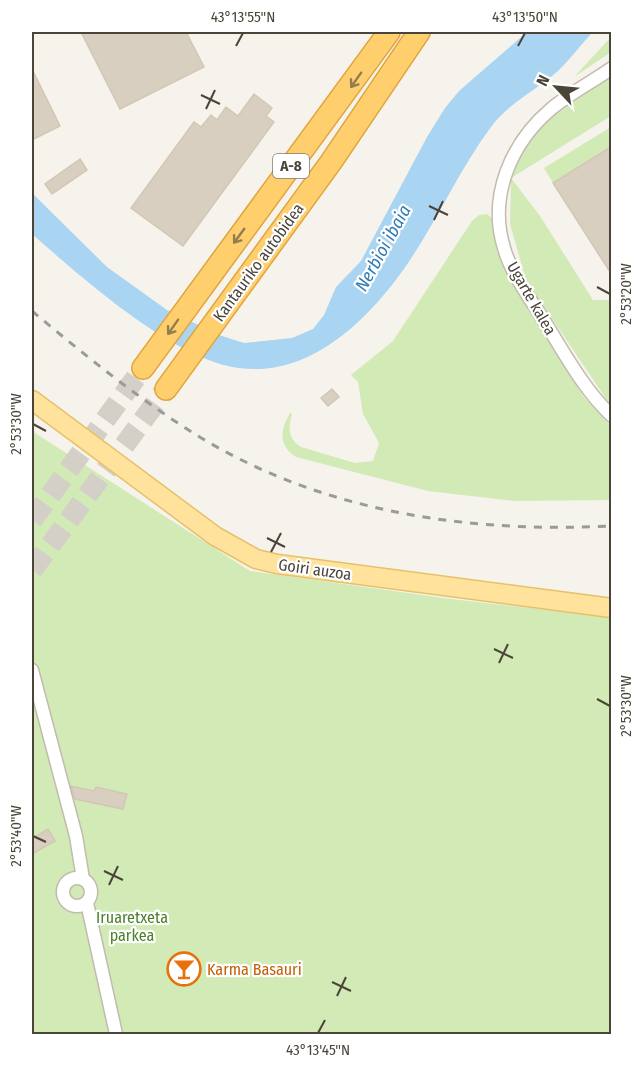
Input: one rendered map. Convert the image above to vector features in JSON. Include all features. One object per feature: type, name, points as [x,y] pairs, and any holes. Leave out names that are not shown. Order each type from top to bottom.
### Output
[{"type":"highway","name":"Kantauriko autobidea","points":[[148,361],[389,32]]},
{"type":"highway","name":"Kantauriko autobidea","points":[[172,381],[331,162],[419,32]]},
{"type":"main road","name":"Goiri auzoa","points":[[32,400],[215,536],[256,559],[277,564],[612,608]]},
{"type":"street","name":"Ugarte kalea","points":[[612,68],[552,108],[531,128],[505,173],[499,204],[501,238],[517,276],[590,393],[612,416]]},
{"type":"street","points":[[32,670],[76,836],[83,879],[91,890],[87,903],[92,915],[116,1035]]},
{"type":"street","points":[[83,879],[69,880],[62,892],[69,904],[78,907],[87,903]]},
{"type":"green space","points":[[611,37],[611,52],[574,77]]},
{"type":"green space","points":[[611,76],[611,116],[511,178],[518,157],[546,121]]},
{"type":"green space","points":[[611,127],[611,146],[553,183],[544,168]]},
{"type":"green space","points":[[511,178],[540,216],[593,300],[611,300],[611,406],[526,280],[510,224]]},
{"type":"green space","points":[[487,214],[492,218],[497,252],[511,280],[584,397],[611,426],[611,500],[514,501],[428,491],[296,457],[286,448],[282,437],[290,413],[292,414],[291,437],[301,447],[355,463],[373,461],[379,443],[363,414],[358,382],[351,375],[393,341],[472,221],[479,215]]},
{"type":"green space","name":"Iruaretxeta parkea","points":[[32,431],[250,571],[451,599],[611,617],[611,1034],[32,1034]]},
{"type":"water","name":"Nerbioi ibaia","points":[[527,32],[593,32],[560,69],[498,118],[479,143],[408,263],[376,304],[337,340],[291,363],[266,369],[239,368],[213,362],[186,350],[102,293],[32,234],[32,193],[107,267],[167,310],[222,336],[244,343],[292,338],[313,329],[324,315],[336,287],[361,261],[427,137],[445,108],[459,91]]},
{"type":"building","points":[[81,32],[186,32],[204,67],[120,109]]},
{"type":"building","points":[[32,69],[60,126],[32,140]]},
{"type":"building","points":[[254,94],[272,108],[266,116],[274,122],[183,246],[131,208],[194,122],[201,127],[211,115],[217,120],[226,107],[238,116]]},
{"type":"building","points":[[612,146],[612,275],[553,183]]},
{"type":"building","points":[[80,159],[87,170],[52,194],[45,184]]},
{"type":"building","points":[[332,389],[339,397],[328,406],[321,398]]},
{"type":"building","points":[[71,786],[94,791],[96,787],[127,794],[123,809],[75,799]]},
{"type":"building","points":[[48,829],[55,841],[32,854],[32,839]]},
{"type":"building","name":"Karma Basauri","points":[[180,957],[196,977],[189,982],[174,962]]},
{"type":"tunnel","points":[[32,520],[143,368]]},
{"type":"tunnel","points":[[32,570],[166,389]]},
{"type":"railway","points":[[32,311],[115,378],[180,425],[250,464],[299,485],[349,501],[401,513],[453,521],[506,526],[612,526]]},
{"type":"place","name":"Karma Basauri","points":[[184,969]]}]
